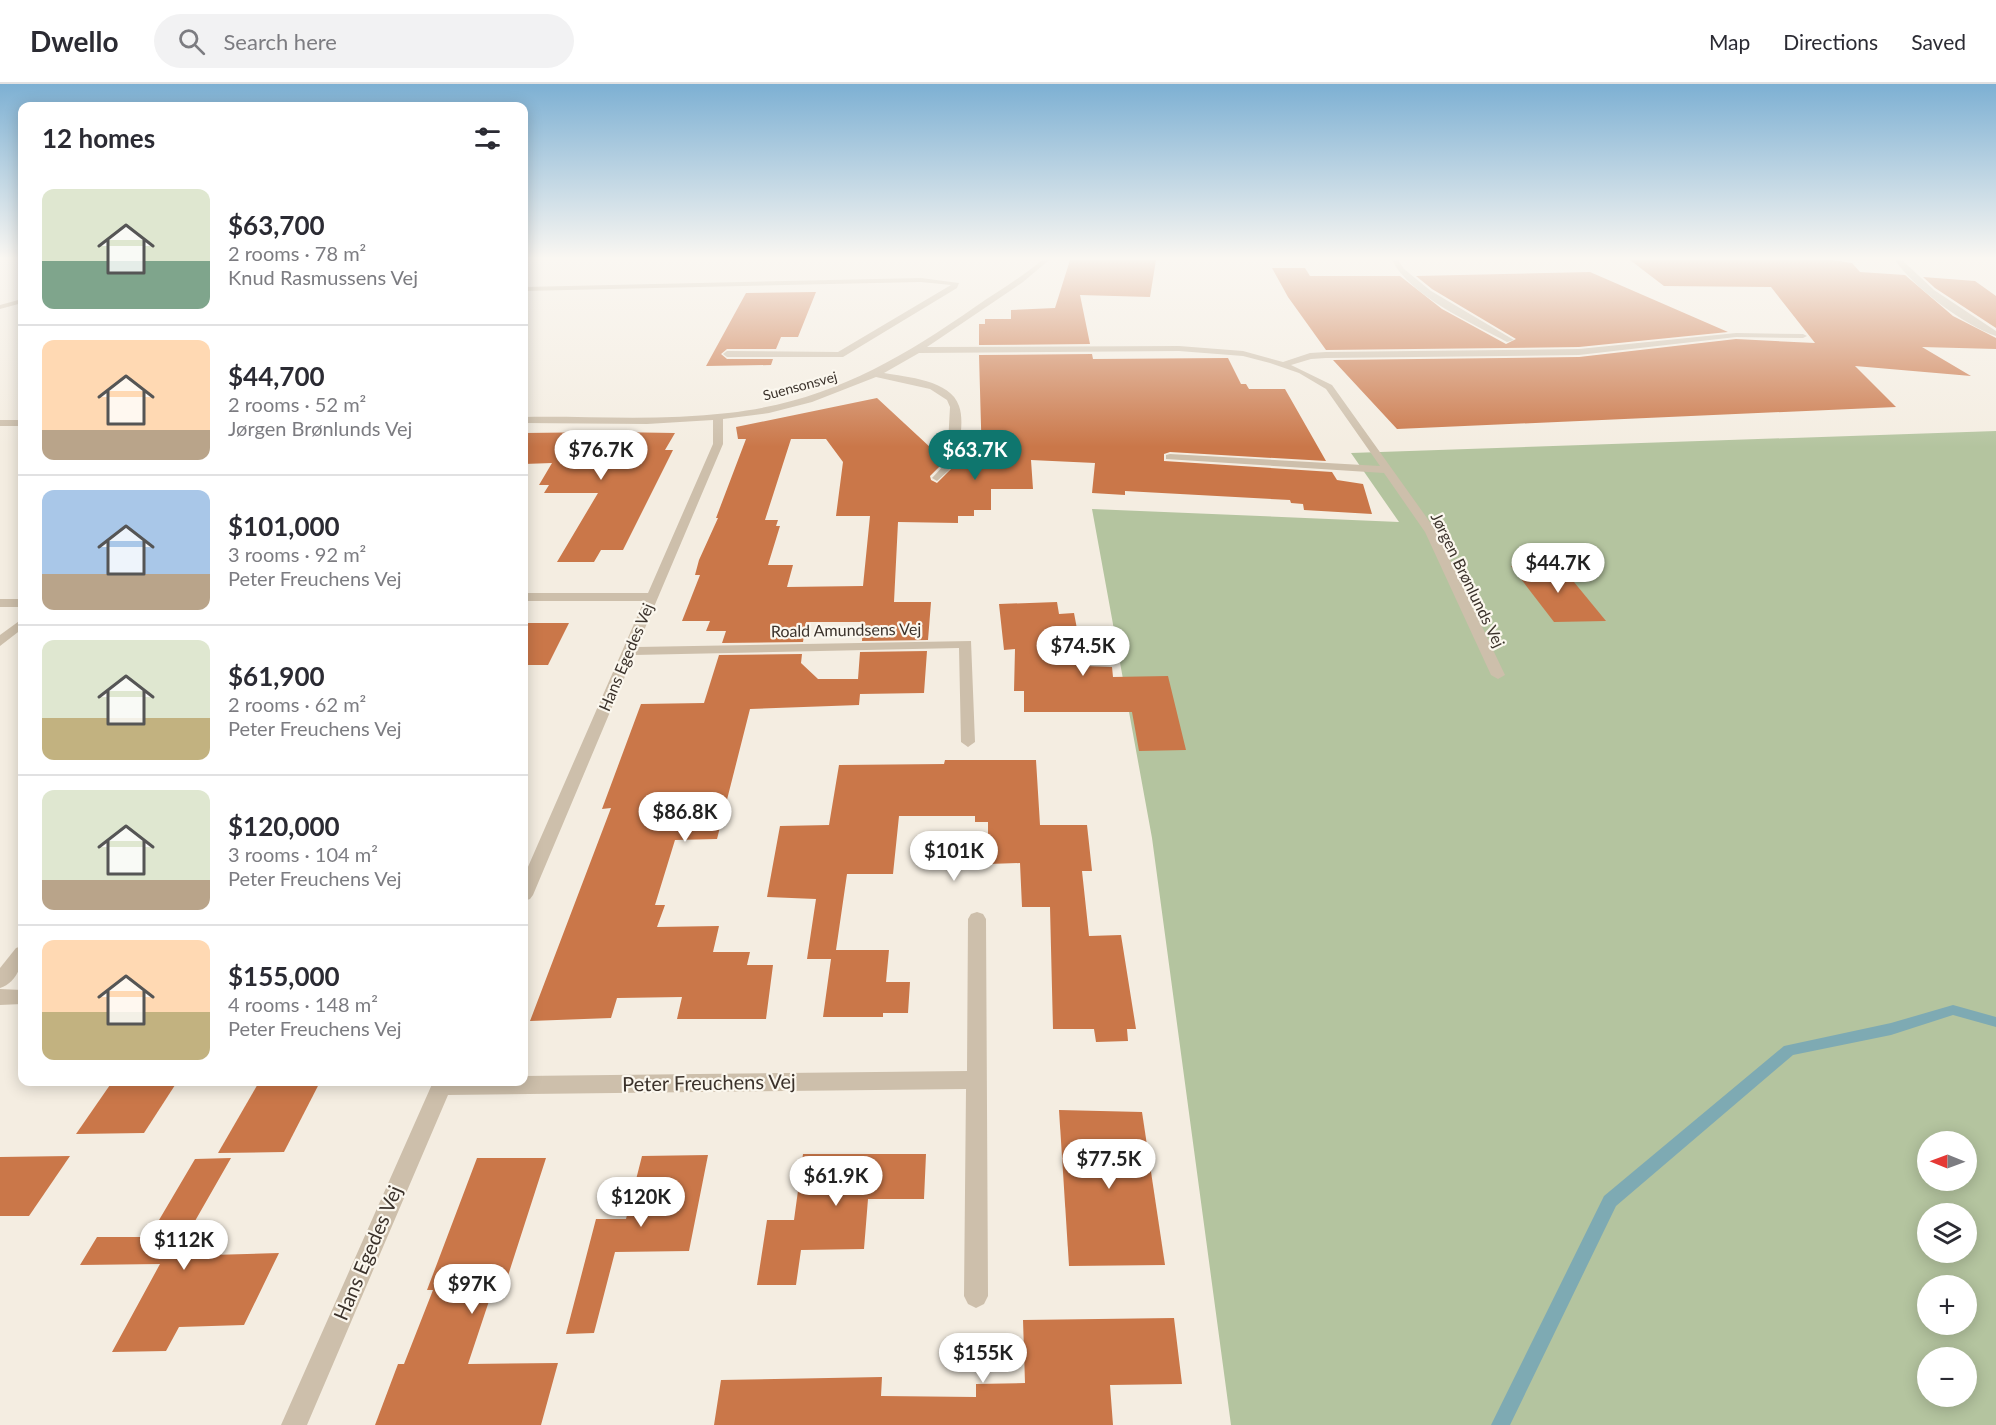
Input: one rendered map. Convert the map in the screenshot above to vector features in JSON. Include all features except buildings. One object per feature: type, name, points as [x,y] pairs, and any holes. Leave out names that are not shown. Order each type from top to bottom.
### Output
[{"type":"street","name":"Suensonsvej","points":[[727,354],[840,355],[894,323]]},
{"type":"street","name":"Suensonsvej","points":[[528,420],[718,418],[814,398],[876,374],[958,323]]},
{"type":"street","points":[[1477,323],[1510,340]]},
{"type":"street","points":[[1977,323],[1996,334]]},
{"type":"street","name":"Jørgen Brønlunds Vej","points":[[1284,364],[1318,356],[1579,352],[1736,335],[1803,336]]},
{"type":"street","name":"Jørgen Brønlunds Vej","points":[[916,350],[1175,349],[1232,353],[1284,364],[1303,371],[1329,387],[1431,532],[1497,675]]},
{"type":"street","points":[[876,374],[938,389],[949,397],[955,406],[952,463],[937,478]]},
{"type":"street","name":"Hans Egedes Vej","points":[[528,886],[718,444],[716,429],[718,418]]},
{"type":"street","points":[[0,423],[18,423]]},
{"type":"street","points":[[0,432],[18,423]]},
{"type":"street","points":[[1170,457],[1389,470]]},
{"type":"street","points":[[528,597],[652,597]]},
{"type":"street","points":[[0,603],[18,603]]},
{"type":"street","points":[[0,642],[18,626]]},
{"type":"street","name":"Roald Amundsens Vej","points":[[629,651],[966,644],[968,742]]},
{"type":"street","points":[[976,1296],[977,919]]},
{"type":"street","points":[[0,981],[18,958]]},
{"type":"street","points":[[0,997],[18,997]]},
{"type":"street","name":"Peter Freuchens Vej","points":[[528,1083],[976,1080]]},
{"type":"street","name":"Hans Egedes Vej","points":[[294,1425],[441,1086]]},
{"type":"green space","points":[[1996,431],[1996,1425],[1231,1425],[1152,838],[1092,509],[1399,522],[1351,453]]},
{"type":"waterway","points":[[1500,1425],[1610,1201],[1789,1050],[1891,1029],[1953,1010],[1996,1022]]}]
